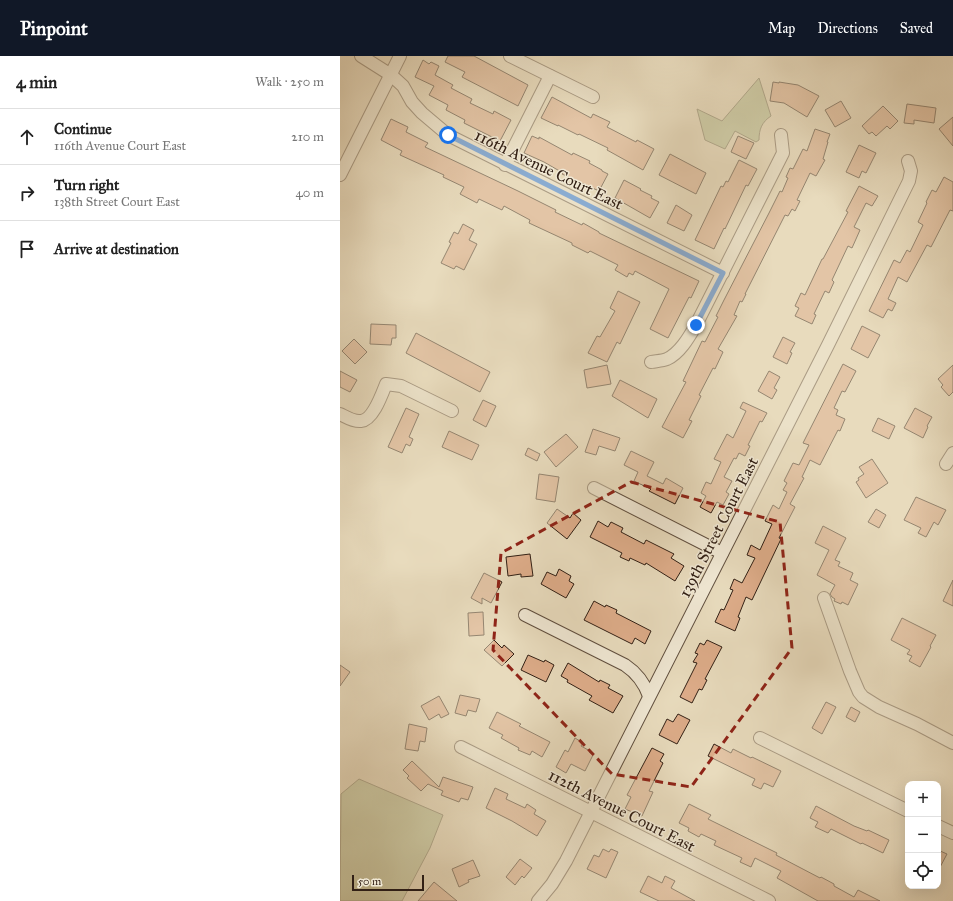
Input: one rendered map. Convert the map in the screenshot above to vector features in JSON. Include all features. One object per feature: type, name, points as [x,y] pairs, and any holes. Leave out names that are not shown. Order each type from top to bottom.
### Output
[{"type":"street","name":"116th Avenue Court East","points":[[361,56],[391,74],[403,86],[412,102],[422,113],[443,132],[459,142],[723,273]]},
{"type":"street","points":[[340,175],[400,56]]},
{"type":"street","points":[[510,56],[593,97]]},
{"type":"street","points":[[505,165],[550,76]]},
{"type":"street","points":[[651,362],[667,358],[678,352],[696,325],[783,153],[781,135]]},
{"type":"street","name":"139th Street Court East","points":[[538,901],[552,884],[566,861],[832,338],[910,181],[911,171],[908,161]]},
{"type":"street","points":[[340,414],[355,420],[361,421],[367,419],[376,406],[386,384],[401,386],[452,411]]},
{"type":"street","points":[[946,464],[953,454]]},
{"type":"street","points":[[594,488],[722,553]]},
{"type":"street","points":[[824,598],[859,692],[863,697],[879,707],[917,724],[953,743]]},
{"type":"street","points":[[525,615],[625,665],[638,676],[646,686],[650,696]]},
{"type":"street","points":[[760,738],[905,810]]},
{"type":"street","name":"112th Avenue Court East","points":[[461,747],[769,901]]},
{"type":"street","points":[[941,827],[953,833]]},
{"type":"highlighted area","points":[[631,482],[780,522],[792,648],[691,787],[612,774],[493,650],[501,553]]},
{"type":"green space","points":[[759,78],[771,116],[762,126],[759,140],[756,142],[735,131],[725,149],[705,140],[697,109],[722,121]]},
{"type":"green space","points":[[359,779],[443,815],[430,848],[402,901],[340,901],[341,794]]},
{"type":"building","points":[[448,56],[474,56],[528,85],[518,106],[462,77],[465,72],[445,62]]},
{"type":"building","points":[[423,60],[429,64],[431,62],[439,66],[435,75],[453,85],[451,88],[472,99],[470,103],[493,114],[494,111],[511,120],[500,141],[464,123],[465,120],[446,110],[448,105],[429,95],[434,86],[415,77]]},
{"type":"building","points":[[773,82],[798,85],[819,96],[807,117],[784,103],[770,101]]},
{"type":"building","points":[[552,97],[591,118],[593,114],[610,122],[607,127],[636,142],[637,140],[654,149],[643,170],[607,150],[608,148],[541,118]]},
{"type":"building","points":[[841,101],[851,118],[835,127],[825,110]]},
{"type":"building","points":[[907,104],[936,108],[934,123],[914,120],[914,124],[904,123]]},
{"type":"building","points":[[883,106],[898,121],[890,129],[887,126],[876,136],[872,132],[869,134],[862,126]]},
{"type":"building","points":[[953,117],[953,146],[939,129]]},
{"type":"building","points":[[391,119],[408,127],[406,132],[428,143],[425,147],[518,191],[556,210],[555,212],[582,225],[583,223],[599,233],[699,281],[668,338],[650,329],[669,289],[635,271],[633,275],[629,273],[627,277],[615,270],[618,265],[590,251],[588,253],[572,245],[572,243],[529,223],[530,220],[504,206],[502,210],[479,199],[477,203],[460,194],[464,187],[443,177],[444,175],[400,155],[402,151],[381,140]]},
{"type":"building","points":[[815,129],[830,134],[823,159],[825,160],[816,176],[810,173],[797,200],[800,201],[795,211],[792,209],[788,216],[785,215],[742,302],[740,301],[734,315],[737,316],[718,349],[723,352],[715,369],[713,368],[699,395],[701,396],[689,420],[692,421],[683,438],[662,427],[686,382],[683,381],[702,341],[705,342],[718,317],[716,316],[724,300],[780,191],[782,192],[788,178],[786,177],[790,168],[793,169],[803,149],[807,151]]},
{"type":"building","points":[[532,136],[539,139],[539,137],[572,155],[573,153],[590,161],[589,163],[608,174],[599,191],[562,174],[563,173],[544,162],[524,153]]},
{"type":"building","points":[[738,136],[754,143],[746,159],[731,152]]},
{"type":"building","points":[[859,145],[876,153],[866,173],[862,171],[859,178],[846,172]]},
{"type":"building","points":[[670,154],[706,173],[696,194],[659,175]]},
{"type":"building","points":[[739,160],[757,169],[748,186],[746,185],[714,249],[695,240],[721,186],[723,187],[726,181],[728,182]]},
{"type":"building","points":[[944,177],[953,182],[953,211],[950,210],[931,247],[927,245],[907,282],[898,277],[888,299],[896,303],[892,311],[888,309],[883,318],[869,311],[894,260],[900,263],[907,250],[910,252],[923,225],[918,222],[927,203],[926,202],[932,190],[936,192]]},
{"type":"building","points":[[624,180],[641,189],[640,190],[652,196],[651,198],[659,202],[650,218],[615,198]]},
{"type":"building","points":[[859,186],[878,196],[872,206],[866,203],[854,227],[860,230],[852,248],[848,246],[832,280],[834,282],[829,293],[825,291],[814,314],[816,315],[812,324],[795,316],[799,308],[795,306],[801,293],[805,295],[822,259],[848,212],[846,211]]},
{"type":"building","points":[[676,205],[692,215],[684,231],[667,223]]},
{"type":"building","points":[[463,224],[474,230],[469,240],[477,244],[464,270],[456,266],[454,269],[441,263],[451,243],[449,242],[454,232],[458,234]]},
{"type":"building","points":[[618,291],[640,302],[620,344],[617,342],[607,362],[588,353],[597,336],[600,337],[615,311],[610,308]]},
{"type":"building","points":[[371,324],[396,325],[396,338],[392,338],[391,345],[370,344]]},
{"type":"building","points":[[862,326],[880,335],[868,358],[851,349]]},
{"type":"building","points":[[416,333],[490,372],[480,392],[406,353]]},
{"type":"building","points":[[783,337],[795,343],[790,352],[792,353],[787,364],[773,357]]},
{"type":"building","points":[[354,339],[367,352],[355,364],[342,351]]},
{"type":"building","points":[[843,364],[856,371],[845,392],[842,391],[834,408],[838,410],[836,415],[845,419],[840,431],[838,430],[820,465],[810,460],[802,477],[804,478],[790,504],[795,507],[779,538],[781,539],[752,600],[746,597],[738,617],[740,618],[735,631],[715,622],[721,609],[724,610],[733,590],[730,589],[734,579],[742,583],[755,558],[747,555],[751,545],[760,550],[772,524],[765,521],[773,505],[779,509],[787,492],[783,490],[787,483],[784,481],[793,463],[799,465],[809,445],[803,443]]},
{"type":"building","points":[[607,365],[611,384],[587,388],[584,370]]},
{"type":"building","points":[[953,365],[953,392],[949,396],[941,387],[943,385],[938,379]]},
{"type":"building","points":[[340,371],[357,380],[350,392],[340,387]]},
{"type":"building","points":[[769,371],[780,377],[774,388],[777,390],[772,399],[758,391]]},
{"type":"building","points":[[620,380],[657,399],[648,418],[612,396]]},
{"type":"building","points":[[483,400],[496,406],[486,427],[473,420]]},
{"type":"building","points":[[743,402],[767,413],[762,422],[760,421],[748,445],[750,446],[745,456],[739,453],[736,459],[734,458],[724,477],[732,481],[726,492],[729,494],[723,505],[717,502],[711,513],[700,507],[706,496],[701,493],[706,482],[711,484],[721,462],[714,459],[727,434],[733,438],[746,411],[740,408]]},
{"type":"building","points":[[406,408],[419,414],[409,437],[413,439],[410,446],[406,444],[402,453],[388,447]]},
{"type":"building","points":[[915,408],[932,417],[923,438],[904,428]]},
{"type":"building","points":[[878,418],[895,426],[889,439],[872,431]]},
{"type":"building","points":[[593,429],[620,438],[615,451],[599,446],[596,455],[585,452]]},
{"type":"building","points":[[449,431],[479,445],[472,460],[442,447]]},
{"type":"building","points":[[566,434],[578,447],[556,467],[544,452]]},
{"type":"building","points":[[528,448],[540,454],[537,461],[525,455]]},
{"type":"building","points":[[631,451],[654,462],[647,476],[663,484],[666,478],[683,488],[675,504],[649,491],[651,489],[634,481],[638,472],[624,465]]},
{"type":"building","points":[[872,459],[888,483],[866,498],[856,482],[859,480],[858,478],[864,474],[859,467]]},
{"type":"building","points":[[539,474],[559,477],[555,502],[536,499]]},
{"type":"building","points":[[916,497],[946,510],[938,525],[934,522],[926,537],[918,533],[921,528],[904,520]]},
{"type":"building","points":[[557,509],[570,518],[573,513],[581,520],[567,539],[547,523]]},
{"type":"building","points":[[876,509],[886,515],[879,528],[868,522]]},
{"type":"building","points":[[598,521],[608,527],[611,522],[623,528],[621,532],[644,544],[646,540],[674,554],[671,558],[684,566],[675,581],[646,563],[645,565],[630,558],[629,561],[620,557],[622,553],[590,537]]},
{"type":"building","points":[[823,526],[846,538],[835,560],[840,562],[838,566],[853,573],[850,580],[858,584],[848,605],[842,602],[841,604],[834,601],[835,599],[830,594],[835,585],[817,575],[829,550],[815,543]]},
{"type":"building","points":[[530,554],[533,576],[521,577],[521,574],[508,576],[506,557]]},
{"type":"building","points":[[559,569],[571,576],[569,581],[574,584],[566,598],[541,584],[547,572],[556,576]]},
{"type":"building","points":[[484,573],[502,582],[491,603],[482,598],[482,604],[471,598]]},
{"type":"building","points":[[953,580],[953,606],[943,601]]},
{"type":"building","points":[[594,601],[605,607],[606,605],[617,610],[616,613],[651,631],[645,644],[635,638],[632,644],[584,620]]},
{"type":"building","points":[[483,612],[484,635],[469,636],[468,613]]},
{"type":"building","points":[[902,618],[936,635],[920,667],[909,661],[912,656],[907,654],[910,650],[891,640]]},
{"type":"building","points":[[494,640],[502,648],[504,645],[514,654],[502,666],[484,650]]},
{"type":"building","points":[[707,640],[722,647],[705,679],[707,680],[702,690],[699,689],[692,703],[680,697],[697,663],[693,662],[698,654],[695,653],[700,643],[704,645]]},
{"type":"building","points":[[528,655],[544,662],[545,660],[554,665],[546,682],[521,670]]},
{"type":"building","points":[[568,663],[599,682],[600,680],[610,685],[608,688],[623,696],[613,713],[589,700],[592,696],[567,682],[568,680],[561,676]]},
{"type":"building","points":[[340,665],[350,672],[340,686]]},
{"type":"building","points":[[460,695],[480,699],[476,712],[468,710],[466,716],[455,713]]},
{"type":"building","points":[[439,696],[449,714],[441,718],[439,714],[429,720],[421,706]]},
{"type":"building","points":[[826,702],[836,707],[822,734],[812,728]]},
{"type":"building","points":[[851,707],[860,712],[855,722],[846,717]]},
{"type":"building","points":[[497,712],[521,724],[519,726],[550,742],[542,757],[532,751],[530,755],[518,750],[519,748],[501,738],[503,735],[489,728]]},
{"type":"building","points":[[678,714],[690,720],[677,744],[659,735],[667,719],[673,722]]},
{"type":"building","points":[[409,724],[427,728],[425,742],[420,741],[418,751],[405,749]]},
{"type":"building","points":[[575,738],[583,743],[581,746],[590,751],[589,752],[593,755],[585,771],[571,764],[566,773],[556,767],[565,750],[568,752]]},
{"type":"building","points":[[714,744],[731,753],[733,749],[781,771],[773,787],[764,783],[761,789],[752,785],[755,779],[708,756]]},
{"type":"building","points":[[652,748],[664,754],[660,761],[663,763],[649,791],[653,792],[642,816],[625,809],[631,797],[627,795]]},
{"type":"building","points":[[412,761],[439,787],[443,777],[473,787],[468,800],[461,798],[459,802],[441,795],[443,791],[428,784],[421,791],[407,778],[409,776],[403,770]]},
{"type":"building","points":[[495,788],[508,794],[506,799],[525,808],[527,804],[536,810],[534,814],[546,821],[537,836],[486,808]]},
{"type":"building","points":[[689,804],[711,815],[708,819],[777,853],[776,855],[834,884],[834,886],[854,897],[858,890],[880,901],[818,901],[777,878],[781,871],[755,858],[751,867],[740,862],[742,858],[714,845],[716,841],[701,834],[699,837],[688,831],[689,828],[679,823]]},
{"type":"building","points":[[816,806],[854,826],[867,831],[868,830],[889,840],[883,853],[831,829],[828,833],[815,827],[818,822],[810,818]]},
{"type":"building","points":[[603,849],[609,852],[611,849],[618,852],[606,878],[587,869],[594,855],[599,857]]},
{"type":"building","points":[[941,851],[947,854],[941,865]]},
{"type":"building","points":[[520,859],[532,868],[524,878],[522,876],[515,885],[506,877]]},
{"type":"building","points":[[473,860],[480,876],[468,880],[469,882],[459,887],[452,869]]},
{"type":"building","points":[[648,876],[662,883],[665,876],[675,881],[671,888],[695,901],[659,901],[640,892]]},
{"type":"building","points":[[434,882],[457,901],[418,901]]},
{"type":"route","points":[[448,135],[459,142],[723,273],[696,325]]}]
